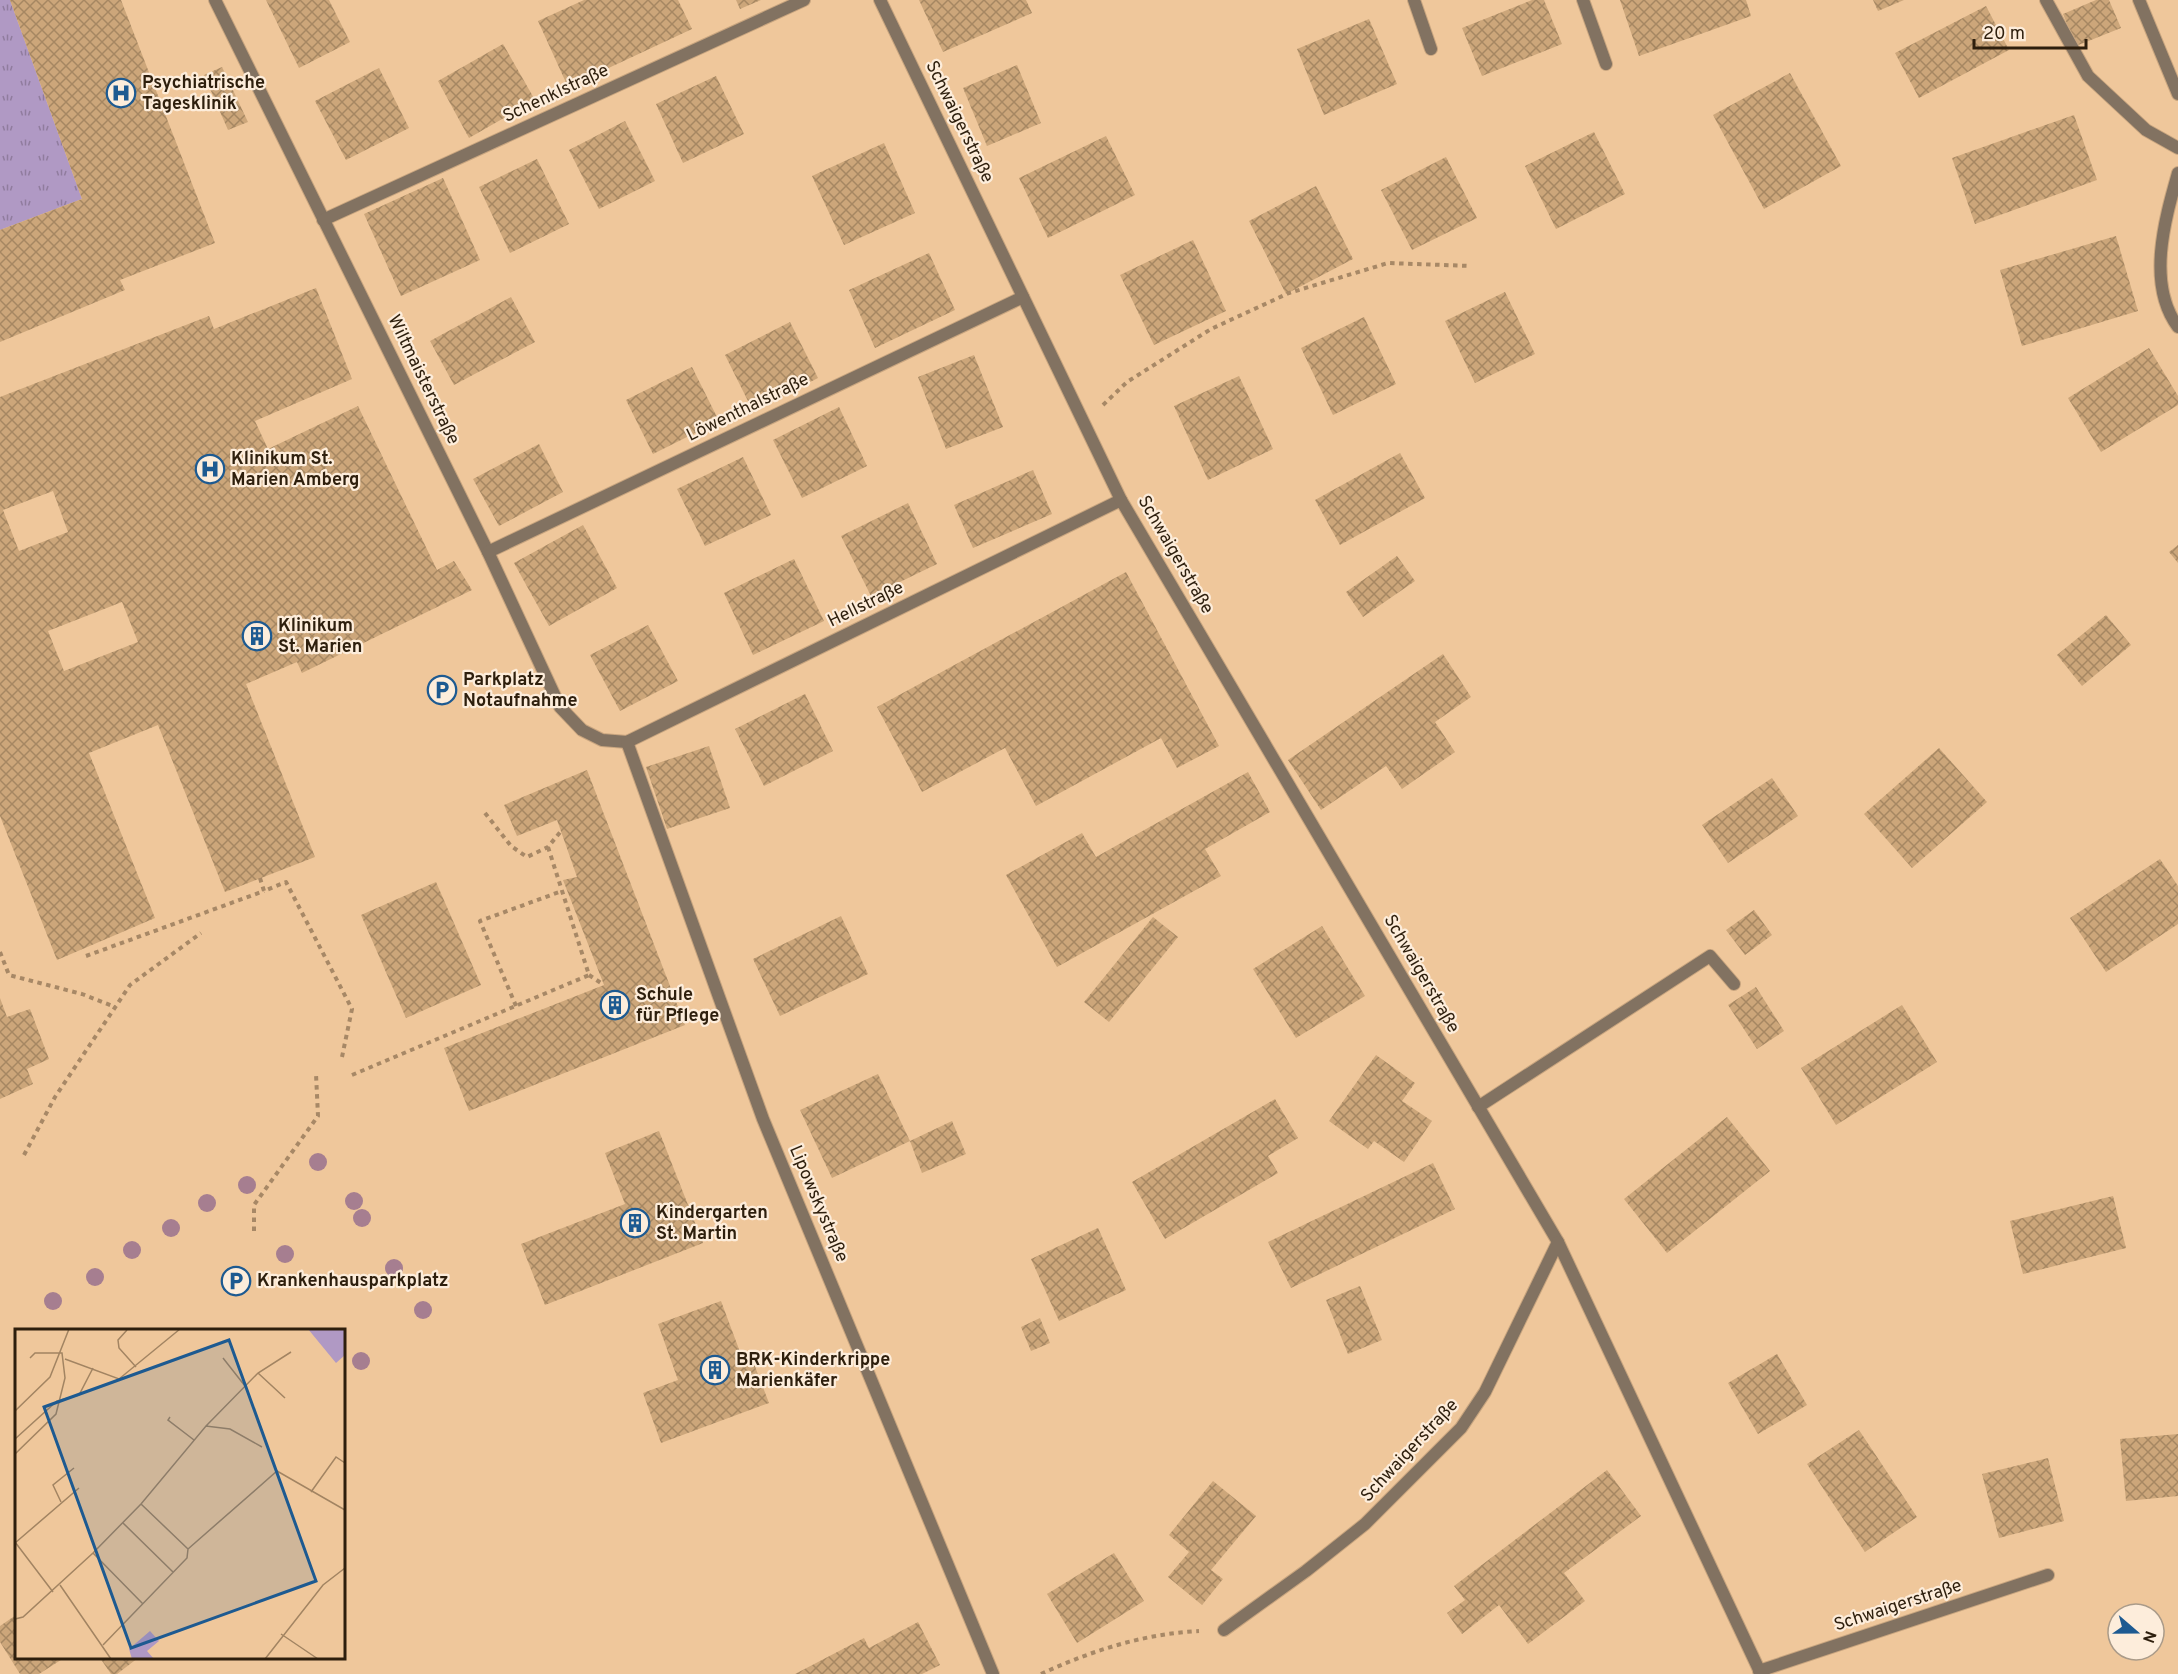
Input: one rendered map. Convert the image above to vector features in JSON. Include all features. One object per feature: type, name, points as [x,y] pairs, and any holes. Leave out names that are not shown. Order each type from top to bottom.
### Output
[{"type":"street","name":"Wiltmaisterstraße","points":[[215,0],[488,552],[560,707],[582,730],[602,740],[627,742]]},
{"type":"street","name":"Schenklstraße","points":[[323,220],[804,0]]},
{"type":"street","name":"Schwaigerstraße","points":[[880,0],[1121,500],[1558,1242],[1760,1673],[2048,1575]]},
{"type":"street","points":[[1414,0],[1431,49]]},
{"type":"street","points":[[1583,0],[1606,64]]},
{"type":"street","points":[[2046,0],[2088,76],[2146,130],[2178,148]]},
{"type":"street","points":[[2139,0],[2178,94]]},
{"type":"street","points":[[2178,173],[2163,234],[2161,278],[2170,317],[2178,327]]},
{"type":"street","name":"Löwenthalstraße","points":[[488,552],[1023,297]]},
{"type":"street","name":"Hellstraße","points":[[627,742],[1121,500]]},
{"type":"street","name":"Lipowskystraße","points":[[627,742],[763,1119],[993,1674]]},
{"type":"street","points":[[1478,1107],[1710,956],[1734,984]]},
{"type":"street","name":"Schwaigerstraße","points":[[1224,1630],[1306,1571],[1365,1524],[1461,1428],[1485,1392],[1558,1242]]},
{"type":"path","points":[[1084,423],[1127,382],[1211,329],[1289,293],[1388,263],[1470,266]]},
{"type":"path","points":[[484,813],[512,846],[528,857],[548,847],[561,831]]},
{"type":"path","points":[[548,847],[589,975],[604,984]]},
{"type":"path","points":[[260,878],[264,891]]},
{"type":"path","points":[[86,956],[286,882],[352,1009],[342,1057]]},
{"type":"path","points":[[516,1006],[480,921],[562,891]]},
{"type":"path","points":[[24,1155],[55,1097],[130,986],[201,933]]},
{"type":"path","points":[[0,952],[9,975],[82,994],[115,1007]]},
{"type":"path","points":[[352,1075],[589,975]]},
{"type":"path","points":[[254,1231],[254,1205],[318,1116],[316,1074]]},
{"type":"path","points":[[1041,1674],[1086,1653],[1135,1640],[1184,1632],[1224,1630]]},
{"type":"green space","points":[[0,0],[10,0],[82,199],[0,230]]},
{"type":"building","points":[[10,0],[121,0],[215,243],[120,280],[125,290],[0,342],[0,230],[82,199]]},
{"type":"building","points":[[266,0],[329,0],[350,42],[299,68]]},
{"type":"building","points":[[584,0],[678,0],[692,29],[568,87],[538,21]]},
{"type":"building","points":[[736,0],[761,0],[740,9]]},
{"type":"building","points":[[919,0],[1026,0],[1032,13],[943,52]]},
{"type":"building","points":[[1532,0],[1544,0],[1562,44],[1482,76],[1462,28]]},
{"type":"building","points":[[1620,0],[1746,0],[1751,16],[1639,56]]},
{"type":"building","points":[[1873,0],[1904,0],[1878,11]]},
{"type":"building","points":[[2096,0],[2109,0],[2121,28],[2076,46],[2063,14]]},
{"type":"building","points":[[1986,6],[2009,50],[1919,98],[1895,53]]},
{"type":"building","points":[[1369,19],[1397,84],[1324,115],[1297,49]]},
{"type":"building","points":[[503,44],[535,100],[469,138],[438,81]]},
{"type":"building","points":[[1017,65],[1041,123],[987,146],[963,88]]},
{"type":"building","points":[[222,67],[248,122],[228,130],[204,75]]},
{"type":"building","points":[[379,68],[409,128],[346,160],[315,101]]},
{"type":"building","points":[[1790,73],[1841,166],[1764,209],[1713,115]]},
{"type":"building","points":[[716,76],[744,134],[683,163],[656,104]]},
{"type":"building","points":[[2074,115],[2097,180],[1975,224],[1952,158]]},
{"type":"building","points":[[625,121],[655,181],[599,209],[569,150]]},
{"type":"building","points":[[1594,132],[1625,194],[1556,229],[1525,166]]},
{"type":"building","points":[[1106,136],[1135,195],[1048,238],[1019,178]]},
{"type":"building","points":[[884,143],[915,213],[844,245],[812,176]]},
{"type":"building","points":[[1446,157],[1477,218],[1412,250],[1381,190]]},
{"type":"building","points":[[537,159],[569,224],[510,253],[479,187]]},
{"type":"building","points":[[443,178],[480,260],[401,296],[364,214]]},
{"type":"building","points":[[1316,186],[1353,259],[1286,294],[1249,221]]},
{"type":"building","points":[[2116,236],[2138,311],[2022,346],[2000,270]]},
{"type":"building","points":[[1193,240],[1226,311],[1154,345],[1120,275]]},
{"type":"building","points":[[929,253],[955,310],[875,348],[849,290]]},
{"type":"building","name":"Klinikum St. Marien","points":[[316,288],[352,379],[255,421],[268,449],[358,406],[437,570],[454,561],[472,590],[302,673],[297,662],[246,684],[315,857],[225,892],[158,725],[89,753],[155,918],[57,960],[0,816],[0,397],[209,316],[214,329]],"holes":[[[53,491],[68,532],[19,551],[3,510]],[[122,602],[138,642],[64,671],[48,631]]]},
{"type":"building","points":[[1505,292],[1535,354],[1475,383],[1445,321]]},
{"type":"building","points":[[511,297],[535,342],[454,385],[430,341]]},
{"type":"building","points":[[1364,317],[1396,384],[1333,415],[1301,348]]},
{"type":"building","points":[[790,322],[818,378],[753,411],[725,355]]},
{"type":"building","points":[[2149,348],[2178,396],[2178,405],[2101,452],[2068,398]]},
{"type":"building","points":[[974,355],[1003,427],[946,449],[918,377]]},
{"type":"building","points":[[692,367],[719,421],[653,454],[626,400]]},
{"type":"building","points":[[1239,376],[1273,449],[1208,480],[1174,406]]},
{"type":"building","points":[[839,407],[867,466],[802,498],[773,440]]},
{"type":"building","points":[[539,444],[563,492],[499,526],[473,479]]},
{"type":"building","points":[[1400,453],[1425,498],[1340,545],[1315,500]]},
{"type":"building","points":[[743,457],[771,515],[705,546],[677,489]]},
{"type":"building","points":[[1033,470],[1052,514],[973,548],[954,505]]},
{"type":"building","points":[[908,503],[937,564],[871,596],[841,536]]},
{"type":"building","points":[[583,525],[617,588],[549,626],[514,563]]},
{"type":"building","points":[[2178,545],[2178,563],[2169,552]]},
{"type":"building","points":[[1397,556],[1415,581],[1363,617],[1346,592]]},
{"type":"building","points":[[794,559],[824,621],[753,655],[724,593]]},
{"type":"building","points":[[1126,572],[1219,746],[1177,768],[1161,738],[1036,806],[1005,748],[922,792],[877,707]]},
{"type":"building","points":[[2106,615],[2131,645],[2082,686],[2057,655]]},
{"type":"building","points":[[648,625],[678,681],[620,711],[590,655]]},
{"type":"building","points":[[1443,654],[1471,697],[1435,722],[1455,752],[1402,789],[1386,766],[1321,810],[1288,760]]},
{"type":"building","points":[[805,694],[833,751],[764,786],[735,729]]},
{"type":"building","points":[[709,746],[730,808],[667,829],[646,767]]},
{"type":"building","points":[[1939,748],[1987,802],[1912,868],[1864,814]]},
{"type":"building","name":"Schule für Pflege","points":[[587,770],[685,1025],[469,1111],[444,1048],[604,985],[563,880],[577,877],[557,820],[517,836],[504,805]]},
{"type":"building","points":[[1248,772],[1270,812],[1205,849],[1221,876],[1057,967],[1006,875],[1082,833],[1096,857]]},
{"type":"building","points":[[1772,778],[1798,816],[1728,863],[1702,825]]},
{"type":"building","points":[[2160,859],[2178,886],[2178,924],[2106,972],[2070,918]]},
{"type":"building","points":[[436,882],[481,985],[406,1018],[361,915]]},
{"type":"building","points":[[1754,910],[1772,935],[1745,955],[1726,930]]},
{"type":"building","points":[[841,916],[868,974],[780,1016],[753,959]]},
{"type":"building","points":[[1153,917],[1178,937],[1109,1022],[1084,1002]]},
{"type":"building","points":[[1322,926],[1365,996],[1296,1038],[1253,969]]},
{"type":"building","points":[[1756,987],[1784,1031],[1757,1049],[1728,1005]]},
{"type":"building","points":[[0,998],[7,1017],[30,1009],[49,1059],[27,1069],[33,1084],[0,1099]]},
{"type":"building","points":[[1902,1005],[1937,1062],[1836,1125],[1801,1068]]},
{"type":"building","points":[[1376,1055],[1415,1083],[1402,1101],[1432,1121],[1404,1162],[1374,1141],[1368,1149],[1329,1121]]},
{"type":"building","points":[[878,1074],[910,1141],[832,1178],[800,1110]]},
{"type":"building","points":[[1275,1099],[1298,1138],[1268,1156],[1278,1173],[1165,1239],[1132,1182]]},
{"type":"building","points":[[1727,1117],[1770,1171],[1667,1253],[1624,1199]]},
{"type":"building","points":[[952,1121],[966,1154],[922,1173],[910,1141]]},
{"type":"building","name":"Kindergarten St. Martin","points":[[659,1131],[703,1243],[545,1305],[521,1244],[625,1204],[605,1153]]},
{"type":"building","points":[[1433,1163],[1455,1209],[1291,1288],[1268,1242]]},
{"type":"building","points":[[2113,1196],[2126,1248],[2023,1274],[2010,1221]]},
{"type":"building","points":[[1098,1228],[1126,1290],[1059,1321],[1031,1259]]},
{"type":"building","points":[[1360,1286],[1382,1340],[1348,1354],[1326,1300]]},
{"type":"building","name":"BRK-Kinderkrippe Marienkäfer","points":[[721,1301],[743,1360],[751,1356],[769,1403],[661,1443],[643,1393],[678,1380],[658,1324]]},
{"type":"building","points":[[1040,1318],[1050,1343],[1031,1351],[1021,1327]]},
{"type":"building","points":[[1777,1354],[1807,1405],[1758,1434],[1728,1383]]},
{"type":"building","points":[[1859,1430],[1917,1517],[1865,1552],[1807,1464]]},
{"type":"building","points":[[2178,1434],[2178,1496],[2126,1501],[2120,1439]]},
{"type":"building","points":[[2048,1458],[2064,1521],[1999,1538],[1982,1474]]},
{"type":"building","points":[[1607,1470],[1641,1516],[1564,1573],[1585,1601],[1528,1644],[1499,1605],[1462,1634],[1447,1613],[1465,1600],[1454,1586]]},
{"type":"building","points":[[1213,1481],[1256,1516],[1211,1570],[1223,1579],[1202,1605],[1168,1577],[1189,1552],[1169,1535]]},
{"type":"building","points":[[1114,1553],[1144,1601],[1077,1643],[1047,1594]]},
{"type":"building","points":[[15,1616],[15,1659],[62,1659],[39,1674],[20,1674],[0,1642],[0,1626]]},
{"type":"building","points":[[918,1622],[940,1665],[922,1674],[795,1674],[864,1638],[869,1648]]},
{"type":"building","points":[[101,1659],[137,1659],[117,1674],[111,1674]]},
{"type":"place","name":"Psychiatrische Tagesklinik","points":[[121,93]]},
{"type":"place","name":"Klinikum St. Marien Amberg","points":[[210,469]]},
{"type":"place","name":"Klinikum St. Marien","points":[[257,636]]},
{"type":"place","name":"Parkplatz Notaufnahme","points":[[442,690]]},
{"type":"place","name":"Schule für Pflege","points":[[615,1005]]},
{"type":"place","name":"Kindergarten St. Martin","points":[[635,1223]]},
{"type":"place","name":"Krankenhausparkplatz","points":[[236,1281]]},
{"type":"place","name":"BRK-Kinderkrippe Marienkäfer","points":[[715,1370]]}]
